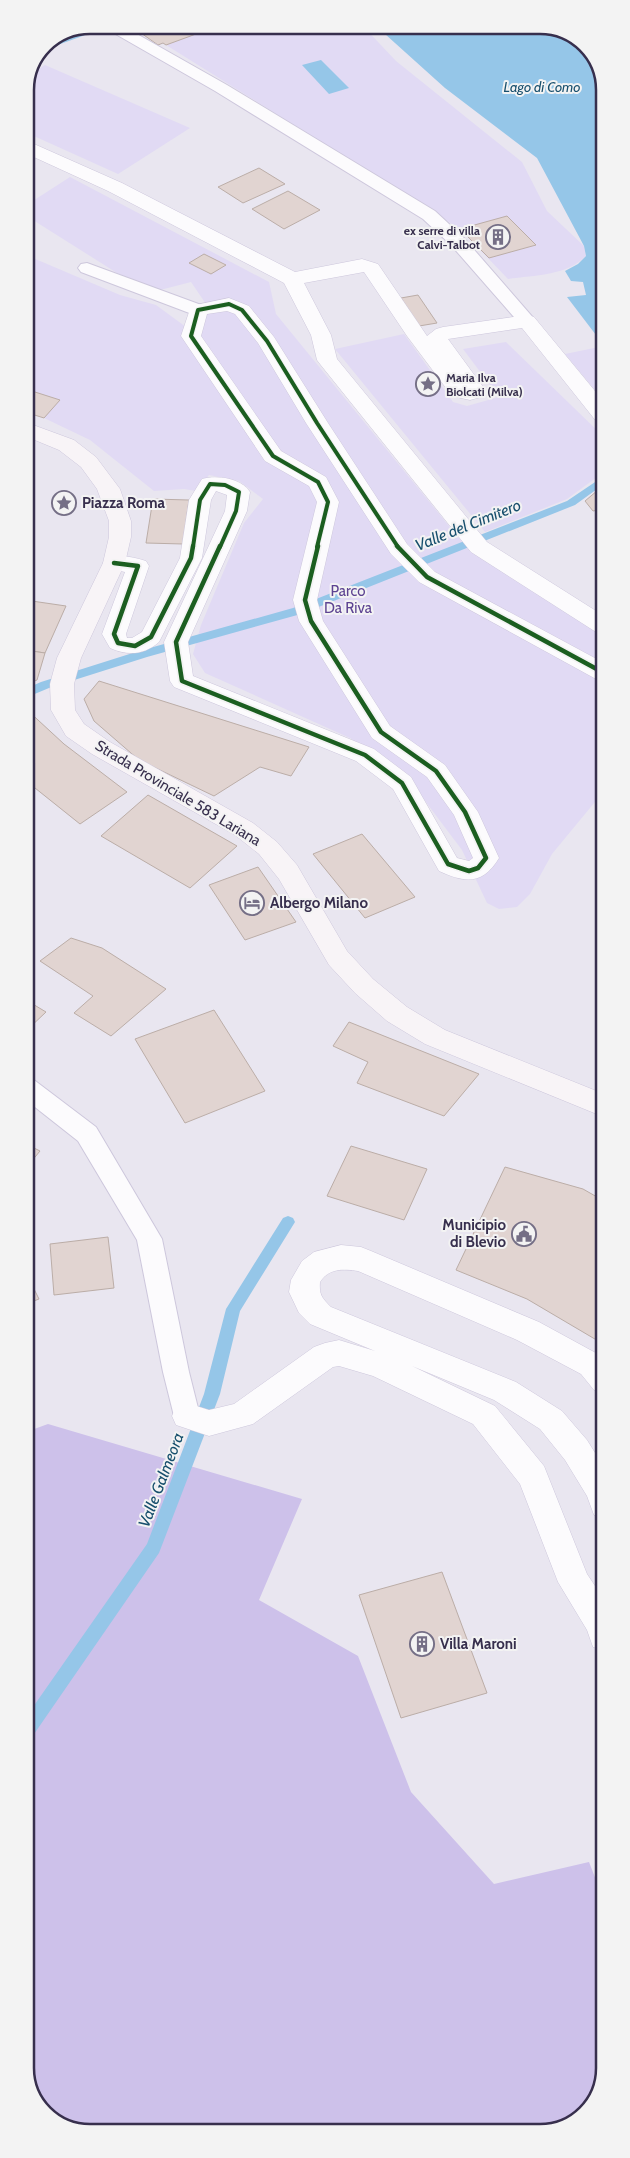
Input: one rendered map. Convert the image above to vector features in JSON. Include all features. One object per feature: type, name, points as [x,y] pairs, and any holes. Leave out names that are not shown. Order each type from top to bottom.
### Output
[{"type":"main road","name":"Strada Provinciale 583 Lariana","points":[[34,432],[71,448],[94,468],[108,488],[120,522],[119,546],[114,563],[68,658],[64,676],[63,710],[75,730],[101,748],[244,829],[268,848],[288,872],[338,958],[364,986],[396,1014],[435,1037],[596,1103]]},
{"type":"street","points":[[34,150],[115,187],[292,279],[321,335],[327,360],[475,542],[596,622]]},
{"type":"street","points":[[292,279],[362,265],[371,268],[414,332],[459,392],[464,394],[471,394],[475,391],[467,378],[438,343],[437,337],[443,333],[527,321],[596,406]]},
{"type":"street","points":[[114,563],[138,566],[114,634],[118,643],[127,647],[142,645],[151,637],[191,558],[200,500],[210,484],[225,485],[239,492],[236,511],[177,649],[182,681],[364,755],[402,783],[448,864],[460,871],[472,871],[482,866],[486,858],[465,812],[436,771],[381,732],[308,610],[328,502],[318,482],[273,456],[190,336],[198,310],[229,304],[242,310],[267,341],[317,423],[403,553],[427,577],[596,669]]},
{"type":"street","points":[[596,1370],[592,1365],[528,1331],[361,1259],[348,1256],[334,1257],[321,1261],[311,1270],[305,1280],[304,1292],[307,1303],[315,1313],[327,1320],[340,1323],[505,1391],[551,1420],[576,1450],[596,1482]]},
{"type":"street","points":[[198,1420],[242,1415],[325,1356],[339,1353],[380,1366],[455,1400],[484,1415],[533,1476],[574,1582],[596,1612]]},
{"type":"lane","points":[[126,34],[221,88],[428,215],[457,241],[527,321]]},
{"type":"lane","points":[[87,268],[198,310]]},
{"type":"lane","points":[[34,1093],[87,1134],[149,1239],[176,1372],[198,1420]]},
{"type":"green space","points":[[195,34],[370,34],[396,61],[522,162],[547,211],[584,246],[586,256],[578,263],[550,274],[508,279],[460,229],[166,45]]},
{"type":"green space","points":[[45,65],[190,128],[118,174],[34,136],[34,90],[38,70]]},
{"type":"green space","name":"Parco Da Riva","points":[[70,177],[269,282],[276,314],[467,548],[596,631],[596,801],[552,854],[530,894],[517,907],[499,909],[487,903],[462,850],[407,777],[350,738],[205,673],[193,654],[201,625],[244,523],[263,499],[239,481],[209,475],[196,491],[184,489],[154,491],[90,440],[44,418],[60,400],[34,391],[34,258],[120,295],[156,305],[186,327],[206,304],[191,282],[160,290],[117,273],[34,221],[34,200]]},
{"type":"green space","points":[[404,334],[453,402],[467,406],[499,397],[463,349],[506,342],[596,429],[596,478],[567,499],[485,532],[335,349]]},
{"type":"green space","points":[[596,348],[596,391],[565,354]]},
{"type":"shaded area","points":[[48,1424],[302,1499],[259,1600],[358,1656],[411,1792],[494,1884],[589,1862],[596,1880],[596,2075],[589,2096],[574,2113],[562,2120],[540,2124],[86,2124],[68,2120],[48,2105],[41,2096],[37,2086],[34,2068],[34,1429]]},
{"type":"water","name":"Lago di Como","points":[[385,34],[544,34],[562,38],[571,43],[589,62],[595,79],[596,90],[596,335],[567,297],[586,295],[583,282],[571,281],[565,271],[578,264],[586,256],[584,246],[537,158],[445,88]]},
{"type":"water","points":[[321,60],[349,88],[329,94],[302,65]]},
{"type":"building","points":[[142,34],[196,34],[166,45],[163,43],[158,45]]},
{"type":"building","points":[[259,168],[285,184],[243,203],[218,187]]},
{"type":"building","points":[[288,191],[320,210],[284,229],[252,209]]},
{"type":"building","name":"ex serre di villa Calvi-Talbot","points":[[507,216],[536,245],[489,258],[460,229]]},
{"type":"building","points":[[204,254],[226,265],[211,274],[189,263]]},
{"type":"building","points":[[418,295],[437,323],[419,326],[401,298]]},
{"type":"building","points":[[34,393],[60,400],[44,418],[34,415]]},
{"type":"building","points":[[596,492],[596,510],[593,511],[585,501]]},
{"type":"building","points":[[153,499],[189,500],[183,544],[146,543]]},
{"type":"building","points":[[34,601],[66,606],[45,653],[34,651]]},
{"type":"building","points":[[34,651],[45,653],[37,680],[34,681]]},
{"type":"building","points":[[99,681],[309,747],[291,776],[260,767],[214,796],[139,760],[94,721],[84,699]]},
{"type":"building","points":[[34,716],[64,744],[127,792],[80,824],[34,787]]},
{"type":"building","points":[[148,795],[237,846],[190,888],[101,836]]},
{"type":"building","points":[[362,834],[415,897],[365,918],[313,854]]},
{"type":"building","name":"Albergo Milano","points":[[258,867],[296,922],[245,940],[209,885]]},
{"type":"building","points":[[71,938],[102,948],[166,989],[111,1036],[74,1013],[93,996],[40,961]]},
{"type":"building","points":[[34,1005],[46,1012],[34,1023]]},
{"type":"building","points":[[214,1010],[265,1091],[185,1123],[135,1039]]},
{"type":"building","points":[[349,1022],[479,1074],[444,1116],[357,1083],[368,1062],[333,1046]]},
{"type":"building","points":[[351,1146],[427,1169],[404,1220],[327,1196]]},
{"type":"building","points":[[34,1148],[40,1151],[34,1158]]},
{"type":"building","points":[[505,1167],[583,1189],[596,1196],[596,1340],[527,1299],[456,1270]]},
{"type":"building","points":[[108,1237],[114,1288],[54,1295],[50,1244]]},
{"type":"building","points":[[34,1289],[39,1299],[34,1301]]},
{"type":"building","name":"Villa Maroni","points":[[442,1572],[487,1693],[401,1718],[359,1595]]},
{"type":"waterway","points":[[59,43],[82,35]]},
{"type":"waterway","name":"Valle del Cimitero","points":[[34,690],[143,654],[297,611],[571,503],[596,485]]},
{"type":"waterway","name":"Valle Galmeora","points":[[34,1719],[153,1548],[212,1394],[233,1309],[288,1222]]},
{"type":"cycle path","points":[[114,563],[138,566],[114,634],[118,643],[135,646],[151,637],[191,558],[200,500],[210,484],[225,485],[239,492],[236,511],[176,642],[182,681],[365,755],[402,783],[448,864],[469,871],[478,868],[482,864],[486,858],[465,812],[436,771],[381,732],[311,621],[305,600],[328,502],[318,482],[273,456],[191,336],[198,310],[229,304],[242,310],[267,341],[317,423],[399,549],[427,577],[596,669]]},
{"type":"place","name":"ex serre di villa Calvi-Talbot","points":[[498,237]]},
{"type":"place","name":"Maria Ilva Biolcati (Milva)","points":[[428,384]]},
{"type":"place","name":"Piazza Roma","points":[[64,503]]},
{"type":"place","name":"Albergo Milano","points":[[252,903]]},
{"type":"place","name":"Municipio di Blevio","points":[[524,1234]]},
{"type":"place","name":"Villa Maroni","points":[[422,1644]]}]
